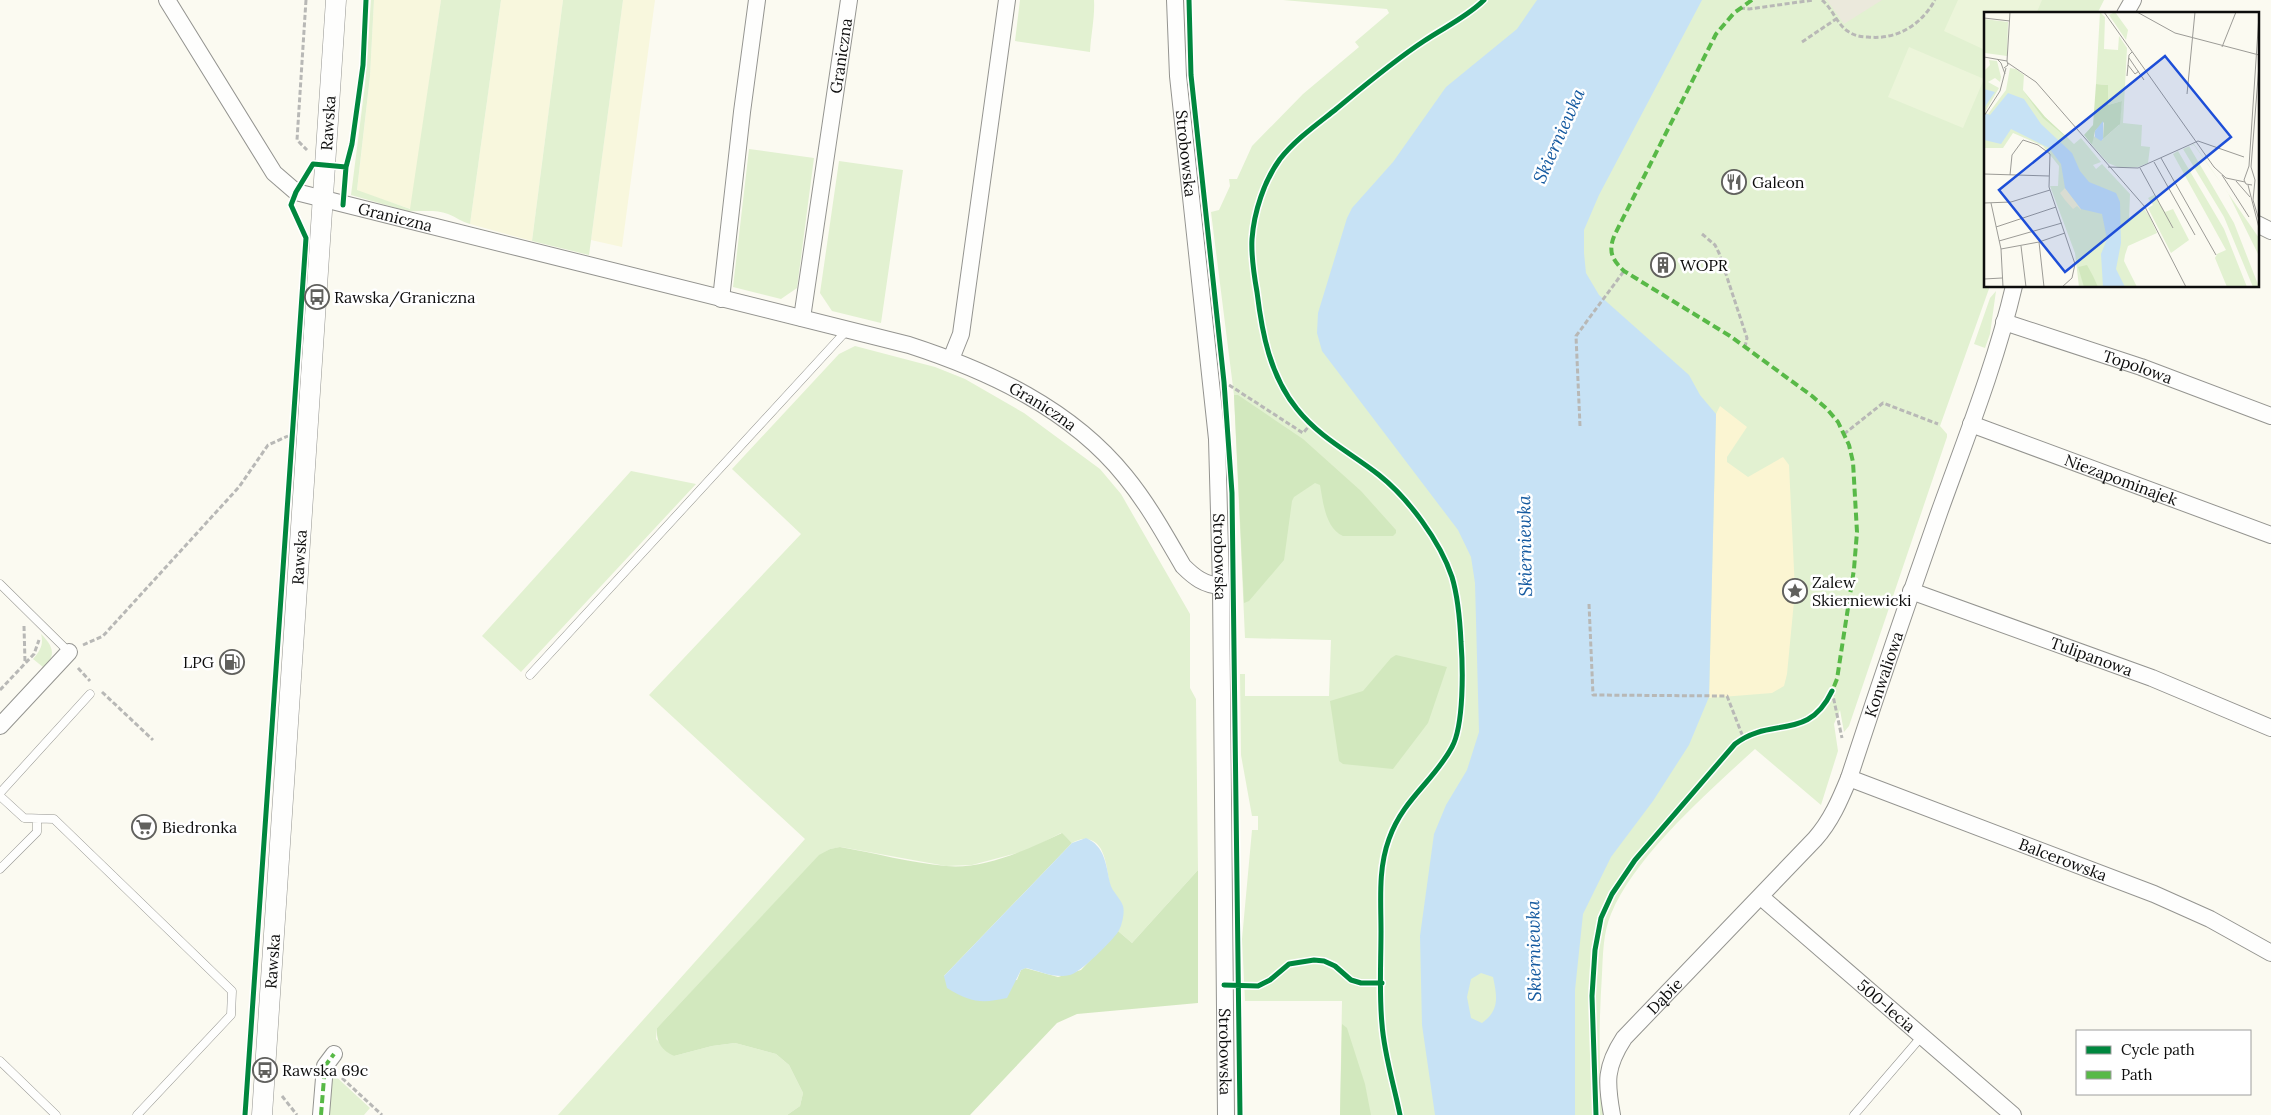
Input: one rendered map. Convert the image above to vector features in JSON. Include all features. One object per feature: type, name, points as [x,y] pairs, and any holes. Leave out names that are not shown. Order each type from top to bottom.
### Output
[{"type":"street","name":"Graniczna","points":[[167,0],[274,173],[296,192],[802,318],[974,367],[1046,406],[1083,433],[1112,460],[1137,490],[1183,566],[1193,576],[1202,581],[1220,586]]},
{"type":"street","name":"Rawska","points":[[262,1115],[336,0]]},
{"type":"street","points":[[721,299],[742,112],[758,0]]},
{"type":"street","name":"Graniczna","points":[[802,318],[850,0]]},
{"type":"street","points":[[951,359],[961,334],[1007,0]]},
{"type":"street","name":"Strobowska","points":[[1175,0],[1178,76],[1212,382],[1217,449],[1226,1115]]},
{"type":"street","points":[[2125,12],[2132,0]]},
{"type":"street","points":[[2258,224],[2271,231]]},
{"type":"street","name":"Konwaliowa","points":[[1761,897],[1827,825],[1849,778],[1911,591],[1971,424],[2013,288]]},
{"type":"street","name":"Topolowa","points":[[2004,322],[2141,367],[2271,416]]},
{"type":"street","name":"Niezapominajek","points":[[1971,424],[2271,535]]},
{"type":"street","name":"Tulipanowa","points":[[1911,591],[2152,678],[2271,728]]},
{"type":"street","points":[[0,726],[69,652]]},
{"type":"street","name":"Balcerowska","points":[[1849,778],[2154,894],[2210,920],[2271,953]]},
{"type":"street","name":"500-lecia","points":[[1761,897],[2013,1115]]},
{"type":"street","name":"Dąbie","points":[[1612,1115],[1608,1072],[1613,1056],[1620,1044],[1761,897]]},
{"type":"street","points":[[321,1115],[330,1060]]},
{"type":"lane","points":[[530,675],[848,330]]},
{"type":"lane","points":[[0,584],[69,652]]},
{"type":"lane","points":[[90,694],[0,794],[24,818],[54,819],[232,991],[232,1016],[138,1115]]},
{"type":"lane","points":[[0,869],[37,832],[37,819]]},
{"type":"lane","points":[[1854,1115],[1922,1036]]},
{"type":"lane","points":[[0,1061],[56,1115]]},
{"type":"path","points":[[306,0],[297,140],[308,152]]},
{"type":"path","points":[[1740,8],[1749,9],[1814,0]]},
{"type":"path","points":[[1822,0],[1851,34],[1886,37],[1909,29],[1922,18],[1935,0]]},
{"type":"path","points":[[1802,42],[1838,18]]},
{"type":"path","points":[[1702,234],[1715,245],[1719,253],[1747,338],[1746,347]]},
{"type":"path","points":[[1580,426],[1576,336],[1624,271]]},
{"type":"path","points":[[1212,382],[1224,382],[1303,433],[1310,425]]},
{"type":"path","points":[[1844,434],[1882,403],[1938,424]]},
{"type":"path","points":[[94,684],[80,672],[69,652],[103,636],[238,487],[268,445],[293,434]]},
{"type":"path","points":[[1589,604],[1594,695],[1727,696],[1743,738]]},
{"type":"path","points":[[0,690],[25,663],[24,621]]},
{"type":"path","points":[[101,691],[153,740]]},
{"type":"path","points":[[1832,691],[1844,744]]},
{"type":"path","points":[[330,1060],[331,1069],[382,1115]]},
{"type":"path","points":[[277,1092],[283,1096],[297,1115]]},
{"type":"green space","points":[[371,0],[374,0],[370,76],[357,190],[410,209],[441,0],[501,0],[470,224],[443,212],[407,211],[351,195],[365,85]]},
{"type":"green space","points":[[374,0],[441,0],[411,209],[357,191],[370,76]]},
{"type":"green space","points":[[501,0],[563,0],[532,241],[470,224]]},
{"type":"green space","points":[[563,0],[623,0],[589,255],[532,241]]},
{"type":"green space","points":[[623,0],[655,0],[622,247],[591,240]]},
{"type":"green space","points":[[1020,0],[1094,0],[1090,52],[1015,41]]},
{"type":"green space","points":[[1283,0],[2104,0],[2098,12],[1984,12],[1984,288],[1989,288],[1940,426],[1947,434],[1947,437],[1849,726],[1844,732],[1840,710],[1834,724],[1838,751],[1821,805],[1755,749],[1716,784],[1674,826],[1637,870],[1622,892],[1608,921],[1603,952],[1600,1045],[1604,1115],[1340,1115],[1342,1001],[1245,1001],[1242,939],[1252,830],[1258,830],[1258,816],[1252,816],[1241,755],[1240,674],[1245,674],[1245,696],[1329,696],[1331,640],[1245,638],[1234,395],[1211,212],[1219,210],[1230,186],[1229,179],[1237,179],[1252,146],[1303,94],[1359,47],[1355,42],[1389,13],[1387,9]]},
{"type":"green space","points":[[1958,0],[2042,0],[2037,12],[1984,12],[1984,50],[1944,31]]},
{"type":"green space","points":[[1909,47],[1984,79],[1963,128],[1888,97]]},
{"type":"green space","points":[[749,149],[814,158],[797,288],[781,299],[733,287]]},
{"type":"green space","points":[[839,161],[903,170],[881,323],[832,311],[820,293]]},
{"type":"green space","points":[[1996,291],[1990,334],[1985,348],[1974,344],[1990,298]]},
{"type":"green space","points":[[855,346],[935,367],[965,379],[1024,413],[1100,469],[1121,494],[1190,614],[1190,688],[1196,699],[1198,870],[1132,943],[1118,931],[1121,918],[1120,907],[1111,888],[1103,852],[1094,841],[1081,839],[1072,843],[1061,833],[1028,850],[972,865],[946,866],[841,847],[830,849],[819,856],[657,1028],[656,1039],[674,1056],[712,1046],[735,1043],[776,1054],[789,1065],[803,1093],[800,1106],[787,1115],[558,1115],[805,839],[649,695],[801,534],[732,469],[839,354]]},
{"type":"green space","points":[[1234,395],[1238,395],[1303,439],[1361,491],[1396,530],[1396,533],[1393,536],[1343,536],[1332,527],[1326,514],[1320,485],[1315,483],[1294,497],[1292,501],[1284,560],[1249,601],[1244,603]]},
{"type":"green space","points":[[631,471],[696,484],[521,672],[482,636]]},
{"type":"green space","points":[[41,634],[52,650],[51,658],[43,667],[33,659],[41,647]]},
{"type":"green space","points":[[1396,655],[1447,667],[1428,723],[1393,769],[1343,764],[1339,761],[1330,701],[1363,691],[1391,658]]},
{"type":"green space","points":[[1062,833],[1072,843],[944,976],[1017,980],[1021,970],[1025,968],[1058,977],[1081,970],[1118,931],[1132,943],[1198,870],[1198,1003],[1077,1014],[1057,1023],[970,1115],[787,1115],[800,1106],[803,1093],[789,1065],[776,1054],[735,1043],[712,1046],[674,1056],[660,1045],[657,1037],[657,1028],[819,855],[830,849],[840,847],[920,863],[946,866],[975,865],[1006,857]]},
{"type":"green space","points":[[1342,1024],[1347,1028],[1365,1084],[1371,1115],[1340,1115]]},
{"type":"green space","points":[[331,1072],[370,1108],[364,1115],[327,1115]]},
{"type":"sand","points":[[1720,406],[1747,427],[1727,457],[1727,462],[1748,477],[1783,457],[1789,465],[1795,591],[1787,674],[1784,686],[1772,693],[1709,698],[1716,414]]},
{"type":"shaded area","points":[[1827,0],[1882,0],[1844,24]]},
{"type":"water","name":"Skierniewka","points":[[1537,0],[1702,0],[1599,195],[1584,230],[1584,253],[1586,273],[1599,295],[1689,375],[1700,395],[1716,414],[1709,697],[1689,745],[1653,801],[1611,857],[1583,914],[1575,990],[1575,1115],[1435,1115],[1422,1025],[1420,936],[1434,834],[1446,805],[1467,770],[1479,732],[1475,583],[1471,557],[1458,530],[1322,351],[1317,333],[1318,313],[1347,218],[1352,208],[1393,162],[1446,87],[1517,29]],"holes":[[[1481,973],[1493,977],[1496,1002],[1492,1013],[1482,1023],[1471,1018],[1467,997],[1471,979]]]},
{"type":"water","points":[[1086,838],[1092,841],[1101,851],[1106,863],[1111,886],[1124,909],[1121,926],[1109,942],[1088,963],[1070,975],[1053,975],[1026,968],[1021,970],[1007,998],[976,1001],[947,988],[944,976],[1072,843]]},
{"type":"marked path","points":[[1752,0],[1734,13],[1716,34],[1615,234],[1611,250],[1616,262],[1624,271],[1730,336],[1812,396],[1838,422],[1849,445],[1853,462],[1857,532],[1854,569],[1837,679],[1831,694]]},
{"type":"marked path","points":[[321,1115],[325,1066],[334,1054]]},
{"type":"cycle path","points":[[343,205],[346,167],[352,144],[363,65],[366,0]]},
{"type":"cycle path","points":[[1189,0],[1191,75],[1224,382],[1232,493],[1240,1115]]},
{"type":"cycle path","points":[[1400,1115],[1385,1047],[1381,1013],[1381,896],[1383,862],[1389,839],[1402,813],[1445,759],[1456,737],[1461,711],[1462,681],[1461,634],[1457,601],[1447,563],[1440,549],[1412,508],[1379,475],[1336,445],[1306,419],[1280,383],[1269,354],[1262,323],[1254,273],[1252,239],[1255,218],[1269,177],[1280,159],[1292,145],[1389,66],[1424,41],[1463,17],[1484,0]]},
{"type":"cycle path","points":[[245,1115],[306,238],[291,205],[296,192],[313,164],[346,167]]},
{"type":"cycle path","points":[[1596,1115],[1592,996],[1595,950],[1601,918],[1612,894],[1635,860],[1735,744],[1762,731],[1800,723],[1812,717],[1822,707],[1832,691]]},
{"type":"cycle path","points":[[1224,985],[1258,986],[1270,980],[1289,964],[1314,960],[1324,961],[1335,966],[1351,980],[1361,983],[1382,983]]},
{"type":"place","name":"Galeon","points":[[1734,182]]},
{"type":"place","name":"WOPR","points":[[1663,265]]},
{"type":"place","name":"Rawska/Graniczna","points":[[317,297]]},
{"type":"place","name":"Zalew Skierniewicki","points":[[1795,591]]},
{"type":"place","name":"LPG","points":[[232,662]]},
{"type":"place","name":"Biedronka","points":[[144,827]]},
{"type":"place","name":"Rawska 69c","points":[[265,1070]]}]
